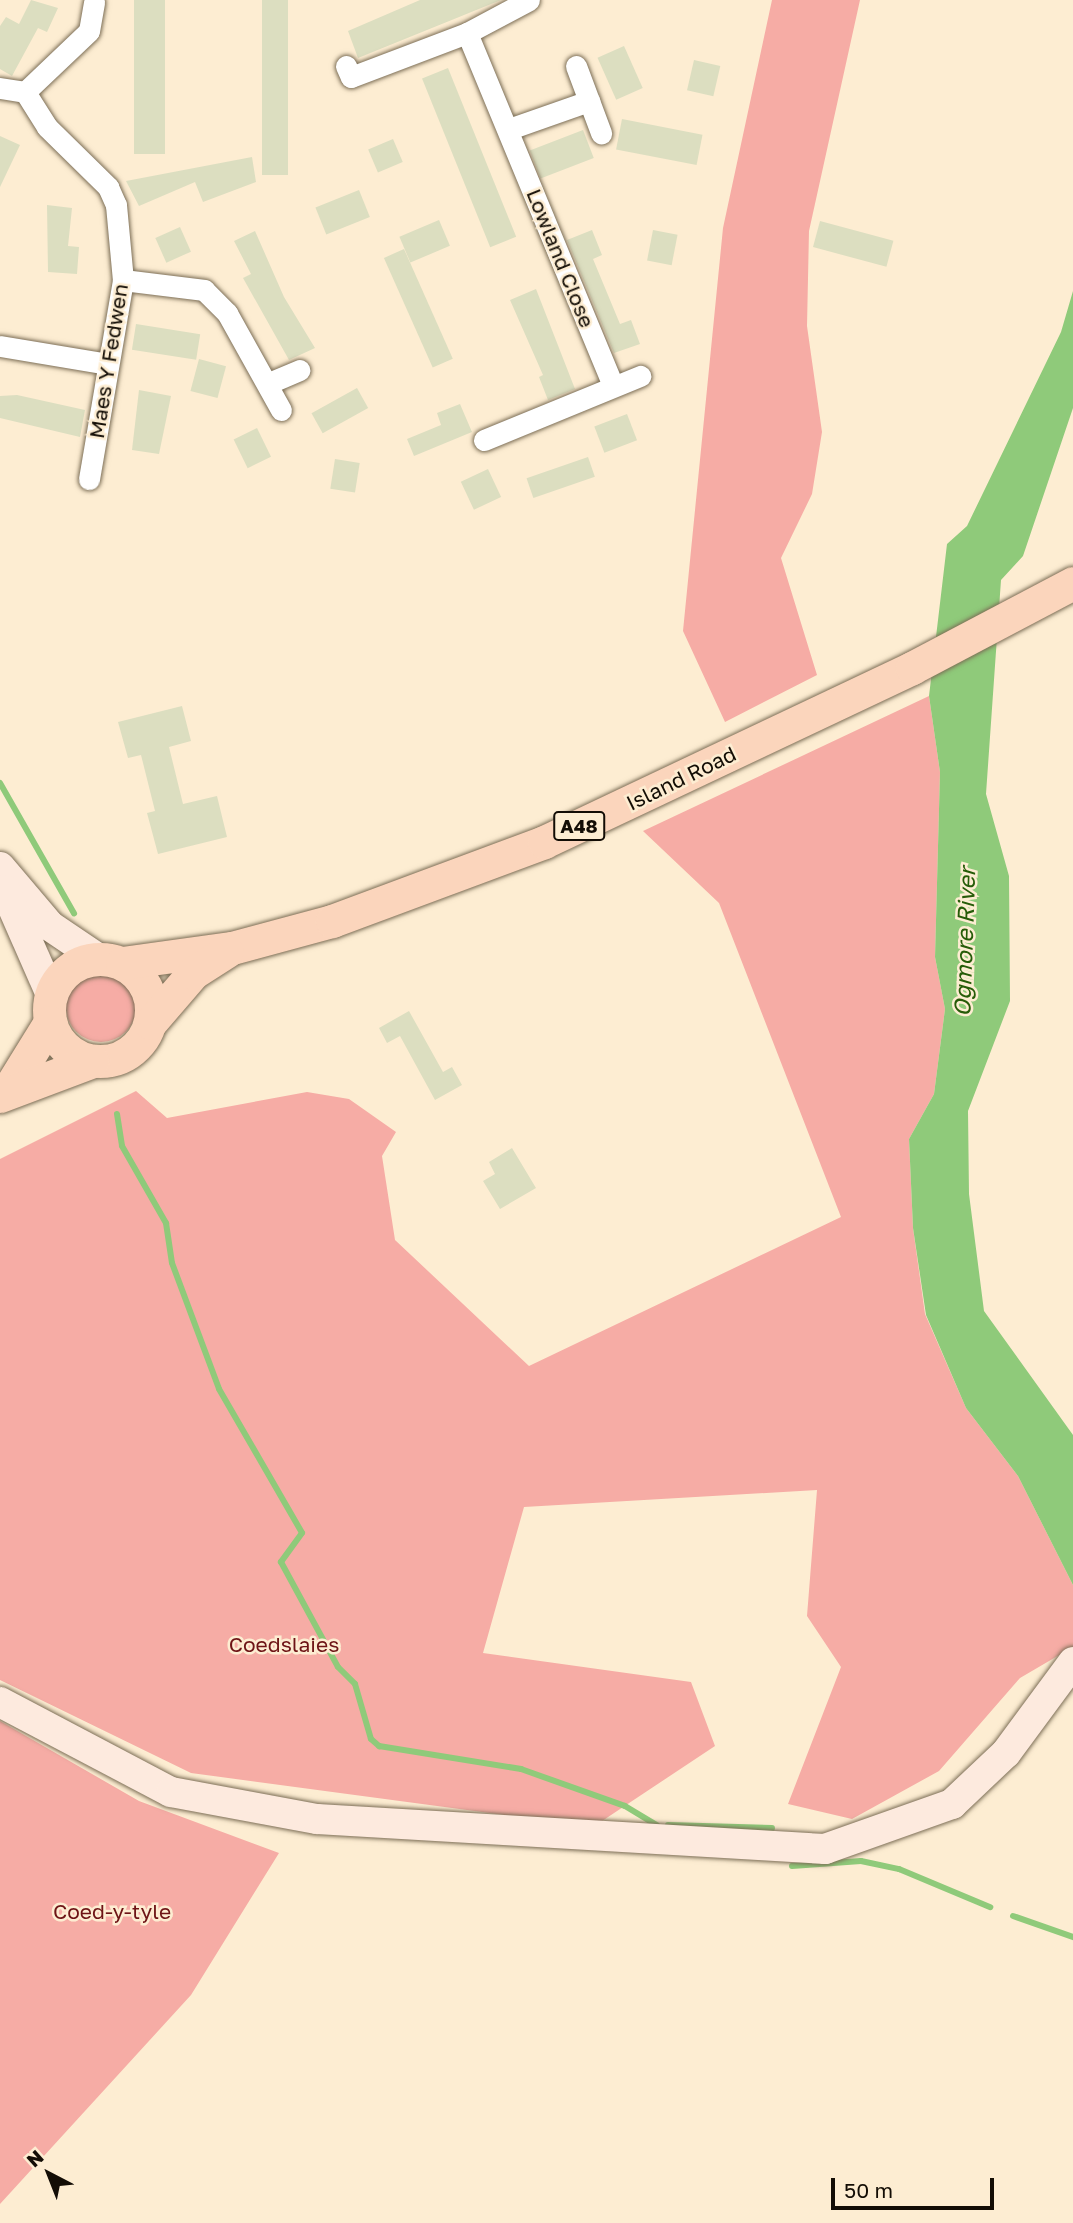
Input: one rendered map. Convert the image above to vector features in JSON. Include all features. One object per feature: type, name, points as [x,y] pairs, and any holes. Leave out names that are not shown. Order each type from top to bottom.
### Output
[{"type":"main road","name":"Island Road","points":[[110,961],[232,948],[332,921],[544,842],[912,668],[1073,583]]},
{"type":"main road","name":"Island Road","points":[[150,1023],[193,972],[232,948]]},
{"type":"main road","points":[[110,961],[146,988],[150,1023],[134,1049],[4,1093],[74,966],[110,961]]},
{"type":"main road","points":[[51,1009],[65,1047],[93,1061]]},
{"type":"street","points":[[352,79],[467,33],[529,0]]},
{"type":"street","points":[[0,88],[25,92],[89,32],[94,2]]},
{"type":"street","name":"Lowland Close","points":[[467,33],[509,129],[613,386]]},
{"type":"street","points":[[576,66],[601,133]]},
{"type":"street","name":"Maes Y Fedwen","points":[[25,92],[47,127],[108,187],[116,205],[123,279],[89,479]]},
{"type":"street","points":[[509,129],[589,101]]},
{"type":"street","points":[[123,279],[204,290],[227,313],[269,383],[281,410]]},
{"type":"street","points":[[0,346],[107,364]]},
{"type":"street","points":[[269,383],[299,370]]},
{"type":"street","points":[[484,440],[640,376]]},
{"type":"street","points":[[0,867],[50,926],[110,961]]},
{"type":"street","points":[[0,880],[51,1009]]},
{"type":"street","points":[[0,1702],[171,1792],[317,1819],[825,1849],[952,1804],[1006,1753],[1073,1662]]},
{"type":"green space","points":[[772,0],[860,0],[809,231],[807,326],[822,432],[812,494],[781,558],[817,675],[725,722],[683,631],[723,228]]},
{"type":"green space","name":"Coedslaies","points":[[929,696],[940,772],[935,957],[945,1009],[934,1094],[909,1139],[913,1228],[925,1314],[966,1408],[1018,1476],[1073,1585],[1073,1647],[1020,1678],[939,1771],[852,1819],[788,1804],[841,1667],[807,1616],[817,1490],[524,1507],[483,1653],[691,1682],[715,1746],[593,1827],[191,1773],[0,1680],[0,1159],[136,1091],[167,1118],[307,1092],[349,1099],[396,1132],[382,1156],[395,1240],[529,1366],[841,1217],[719,903],[643,831]]},
{"type":"green space","points":[[101,972],[126,982],[136,1007],[126,1032],[101,1042],[76,1032],[66,1007],[76,982]]},
{"type":"green space","name":"Coed-y-tyle","points":[[0,1721],[139,1801],[279,1853],[191,1995],[0,2204]]},
{"type":"water","name":"Ogmore River","points":[[1073,291],[1073,408],[1023,556],[1001,580],[986,794],[1009,876],[1010,1001],[968,1111],[969,1194],[984,1311],[1073,1435],[1073,1585],[1018,1476],[966,1408],[926,1315],[913,1228],[909,1139],[934,1094],[945,1009],[935,957],[940,772],[929,696],[947,544],[967,526],[1061,332]]},
{"type":"building","points":[[31,0],[58,8],[47,32],[38,28],[12,76],[0,69],[0,26],[6,17],[19,24]]},
{"type":"building","points":[[134,0],[165,0],[165,154],[134,154]]},
{"type":"building","points":[[262,0],[288,0],[288,175],[262,175]]},
{"type":"building","points":[[420,0],[501,0],[358,58],[348,31]]},
{"type":"building","points":[[624,46],[643,88],[616,100],[598,58]]},
{"type":"building","points":[[694,60],[720,66],[713,96],[687,90]]},
{"type":"building","points":[[448,68],[516,237],[490,247],[422,78]]},
{"type":"building","points":[[622,119],[702,135],[697,165],[616,149]]},
{"type":"building","points":[[583,130],[594,158],[541,178],[530,150]]},
{"type":"building","points":[[0,136],[20,145],[0,187]]},
{"type":"building","points":[[393,139],[403,162],[378,173],[368,150]]},
{"type":"building","points":[[252,157],[256,182],[203,202],[195,182],[139,206],[126,181]]},
{"type":"building","points":[[359,190],[370,217],[326,234],[315,208]]},
{"type":"building","points":[[47,205],[72,208],[68,246],[79,247],[77,274],[48,272]]},
{"type":"building","points":[[439,220],[450,246],[410,263],[399,237]]},
{"type":"building","points":[[820,221],[893,241],[886,267],[813,247]]},
{"type":"building","points":[[180,227],[191,252],[166,263],[155,238]]},
{"type":"building","points":[[592,230],[602,255],[593,259],[620,324],[631,320],[640,344],[614,353],[567,240]]},
{"type":"building","points":[[653,230],[678,235],[672,265],[647,260]]},
{"type":"building","points":[[255,231],[284,297],[315,348],[289,360],[243,278],[251,274],[234,241]]},
{"type":"building","points":[[404,249],[453,359],[433,368],[384,258]]},
{"type":"building","points":[[536,289],[575,389],[548,400],[539,377],[543,375],[510,300]]},
{"type":"building","points":[[136,324],[200,334],[196,360],[132,350]]},
{"type":"building","points":[[199,359],[226,366],[218,398],[190,391]]},
{"type":"building","points":[[357,388],[368,408],[323,433],[312,413]]},
{"type":"building","points":[[139,390],[171,396],[159,454],[132,450]]},
{"type":"building","points":[[17,395],[85,410],[80,437],[0,418],[0,396]]},
{"type":"building","points":[[460,404],[472,432],[414,456],[407,439],[441,425],[437,413]]},
{"type":"building","points":[[627,414],[637,440],[604,453],[594,427]]},
{"type":"building","points":[[257,428],[271,457],[248,468],[234,439]]},
{"type":"building","points":[[588,457],[595,477],[533,498],[527,478]]},
{"type":"building","points":[[335,459],[360,463],[355,493],[330,489]]},
{"type":"building","points":[[488,469],[501,497],[474,510],[461,482]]},
{"type":"building","points":[[182,706],[191,741],[169,747],[183,804],[217,796],[227,837],[158,854],[147,813],[155,811],[141,755],[128,758],[118,722]]},
{"type":"building","points":[[409,1011],[443,1072],[452,1067],[462,1085],[435,1100],[400,1036],[387,1043],[379,1028]]},
{"type":"building","points":[[512,1148],[536,1188],[500,1209],[483,1181],[495,1174],[489,1162]]},
{"type":"waterway","points":[[0,783],[74,913]]},
{"type":"waterway","points":[[117,1114],[122,1146],[166,1223],[172,1263],[219,1389],[302,1533],[281,1562],[338,1667],[355,1684],[371,1739],[379,1746],[521,1769],[625,1806],[657,1825]]},
{"type":"waterway","points":[[668,1825],[772,1828]]},
{"type":"waterway","points":[[792,1866],[861,1861],[899,1869],[990,1907]]},
{"type":"waterway","points":[[1013,1916],[1073,1937]]}]
